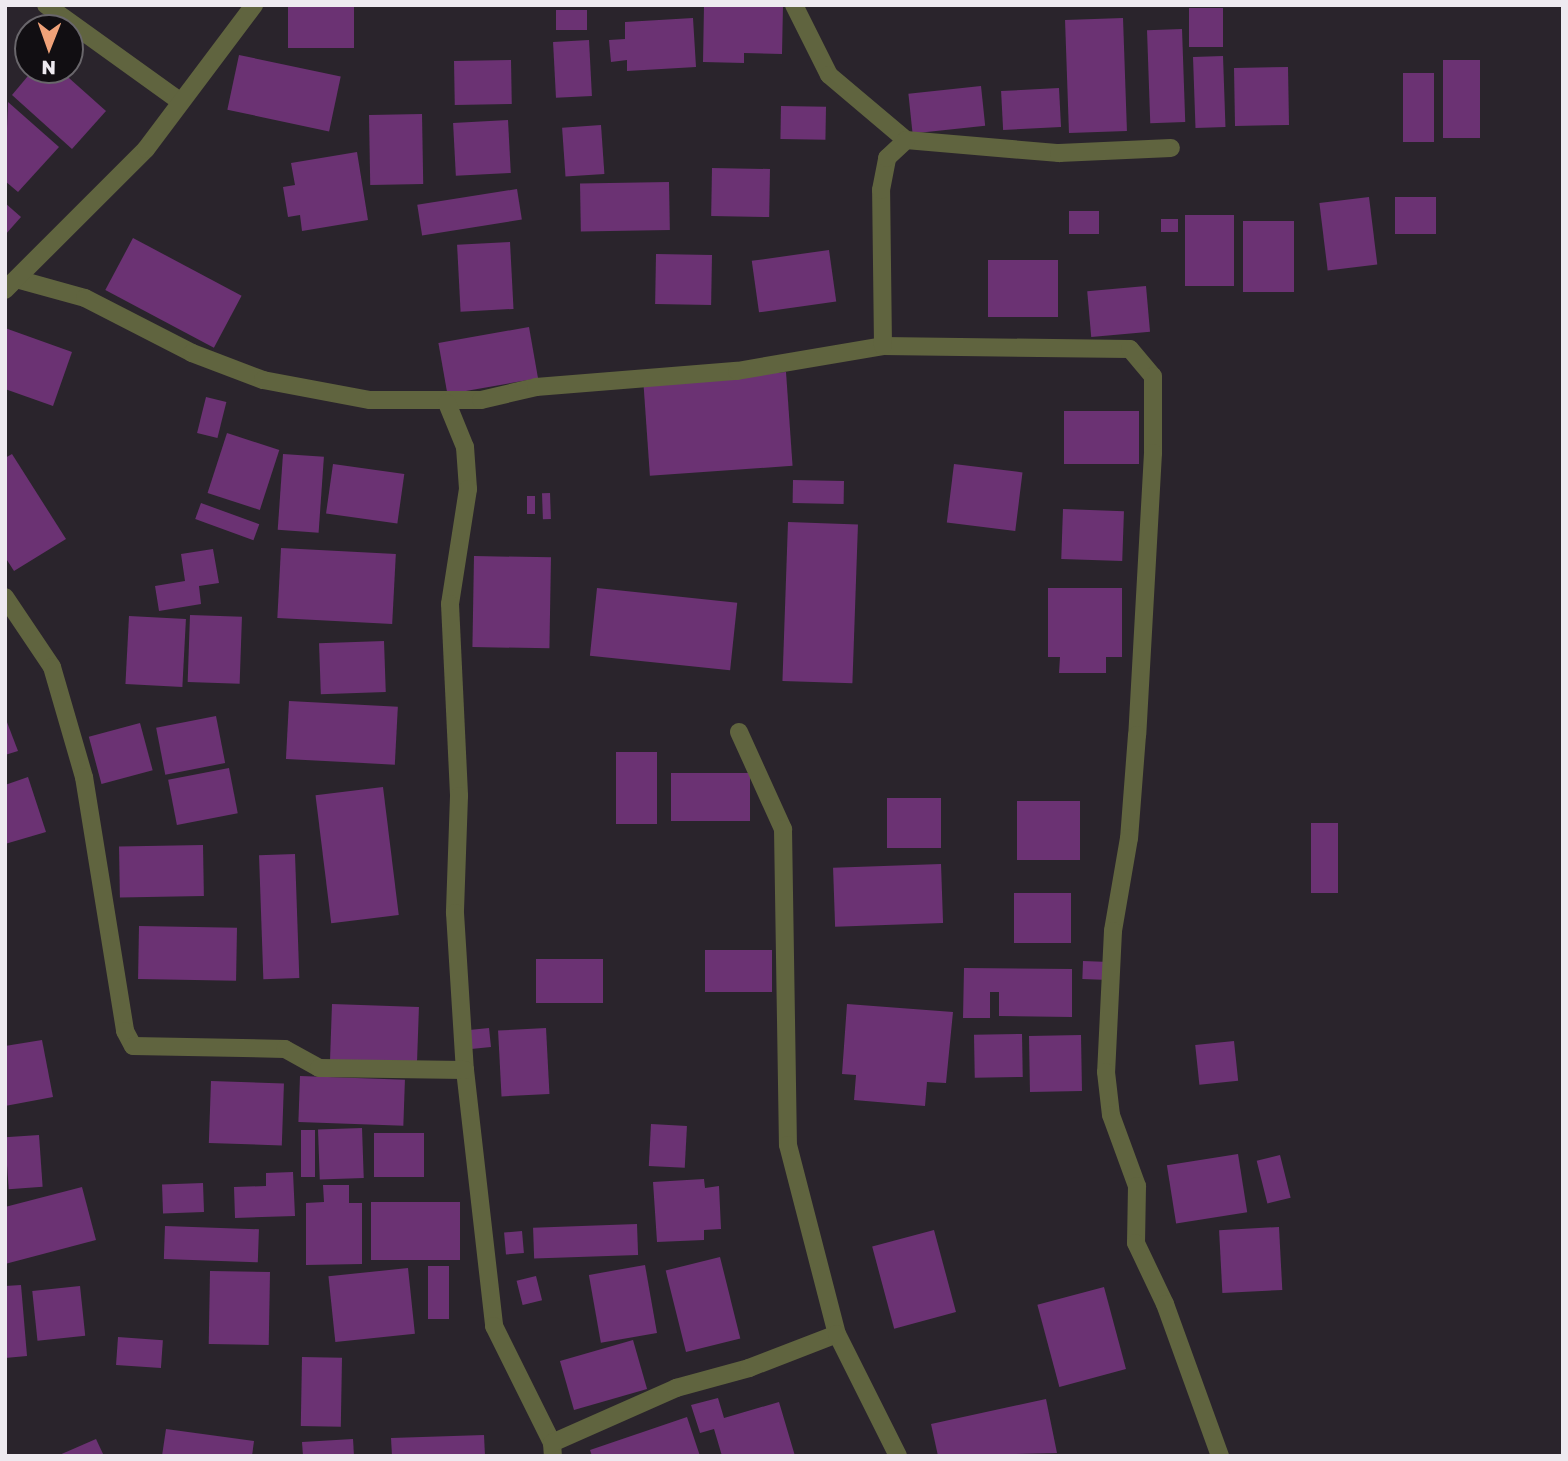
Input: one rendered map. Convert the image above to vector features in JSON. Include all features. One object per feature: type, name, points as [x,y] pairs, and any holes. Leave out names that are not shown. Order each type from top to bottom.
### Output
[{"type":"street","points":[[46,5],[181,102]]},
{"type":"street","points":[[13,285],[146,149],[254,5]]},
{"type":"street","points":[[794,5],[829,75],[906,140],[1059,153],[1171,148]]},
{"type":"street","points":[[883,346],[881,190],[887,158],[906,140]]},
{"type":"street","points":[[13,285],[85,298],[192,353],[262,380],[370,400],[447,403],[536,387],[737,371],[883,346],[1130,349],[1153,376],[1137,735],[1129,838],[1113,931],[1106,1072],[1111,1115],[1137,1186],[1136,1243],[1165,1304],[1220,1456]]},
{"type":"street","points":[[447,403],[466,447],[468,489],[450,604],[459,796],[455,913],[465,1070],[494,1326],[552,1450],[676,1388],[749,1368],[837,1334]]},
{"type":"street","points":[[5,597],[52,667],[77,753],[125,1031],[133,1046],[285,1049],[319,1068],[465,1070]]},
{"type":"street","points":[[739,732],[783,829],[788,1144],[837,1334],[898,1456]]},
{"type":"building","points":[[288,5],[354,5],[354,48],[288,48]]},
{"type":"building","points":[[704,5],[783,5],[782,54],[744,53],[744,63],[703,62]]},
{"type":"building","points":[[1189,8],[1223,8],[1223,47],[1189,47]]},
{"type":"building","points":[[556,10],[587,10],[587,30],[556,30]]},
{"type":"building","points":[[693,18],[696,67],[627,71],[627,60],[611,62],[609,40],[625,39],[625,22]]},
{"type":"building","points":[[1123,18],[1127,131],[1069,133],[1065,20]]},
{"type":"building","points":[[1182,29],[1185,122],[1150,123],[1147,30]]},
{"type":"building","points":[[589,40],[592,96],[556,98],[553,42]]},
{"type":"building","points":[[239,55],[341,77],[329,131],[227,110]]},
{"type":"building","points":[[1223,56],[1225,127],[1195,128],[1193,57]]},
{"type":"building","points":[[511,60],[512,104],[455,105],[454,61]]},
{"type":"building","points":[[1443,60],[1480,60],[1480,138],[1443,138]]},
{"type":"building","points":[[1288,67],[1289,125],[1235,126],[1234,68]]},
{"type":"building","points":[[1403,73],[1434,73],[1434,142],[1403,142]]},
{"type":"building","points":[[21,84],[76,84],[106,111],[72,149],[12,95]]},
{"type":"building","points":[[981,86],[985,126],[913,133],[908,94]]},
{"type":"building","points":[[1059,88],[1061,127],[1003,130],[1001,91]]},
{"type":"building","points":[[8,102],[59,147],[18,192],[5,181]]},
{"type":"building","points":[[781,106],[826,107],[825,140],[780,139]]},
{"type":"building","points":[[422,114],[423,184],[370,185],[369,115]]},
{"type":"building","points":[[508,120],[511,173],[456,176],[453,123]]},
{"type":"building","points":[[601,125],[604,174],[566,177],[562,128]]},
{"type":"building","points":[[357,152],[368,220],[302,231],[300,215],[288,217],[283,187],[295,185],[291,163]]},
{"type":"building","points":[[712,168],[770,169],[769,217],[711,216]]},
{"type":"building","points":[[669,182],[670,230],[581,232],[580,184]]},
{"type":"building","points":[[517,189],[522,220],[422,235],[417,205]]},
{"type":"building","points":[[1369,197],[1377,264],[1328,271],[1319,203]]},
{"type":"building","points":[[1395,197],[1436,197],[1436,234],[1395,234]]},
{"type":"building","points":[[5,203],[21,217],[5,235]]},
{"type":"building","points":[[1069,211],[1099,211],[1099,234],[1069,234]]},
{"type":"building","points":[[1185,215],[1234,215],[1234,286],[1185,286]]},
{"type":"building","points":[[1161,219],[1178,219],[1178,232],[1161,232]]},
{"type":"building","points":[[1243,221],[1294,221],[1294,292],[1243,292]]},
{"type":"building","points":[[133,238],[242,296],[214,348],[105,290]]},
{"type":"building","points":[[510,242],[514,309],[461,312],[457,245]]},
{"type":"building","points":[[829,250],[836,301],[759,312],[752,261]]},
{"type":"building","points":[[656,254],[712,255],[711,305],[655,304]]},
{"type":"building","points":[[988,260],[1058,260],[1058,317],[988,317]]},
{"type":"building","points":[[1146,286],[1150,332],[1091,337],[1087,291]]},
{"type":"building","points":[[529,327],[538,378],[447,394],[438,343]]},
{"type":"building","points":[[5,328],[72,352],[53,406],[5,389]]},
{"type":"building","points":[[786,372],[793,466],[650,476],[643,382]]},
{"type":"building","points":[[206,397],[226,402],[217,438],[197,433]]},
{"type":"building","points":[[1064,411],[1139,411],[1139,464],[1064,464]]},
{"type":"building","points":[[227,433],[279,450],[260,510],[208,493]]},
{"type":"building","points":[[12,454],[66,539],[14,571],[5,557],[5,458]]},
{"type":"building","points":[[283,454],[324,457],[319,533],[278,530]]},
{"type":"building","points":[[333,464],[404,474],[397,524],[326,514]]},
{"type":"building","points":[[954,464],[1022,472],[1015,531],[947,523]]},
{"type":"building","points":[[793,480],[844,481],[844,504],[793,503]]},
{"type":"building","points":[[542,493],[550,493],[551,519],[543,519]]},
{"type":"building","points":[[527,496],[535,496],[535,514],[527,514]]},
{"type":"building","points":[[201,503],[259,524],[253,540],[195,519]]},
{"type":"building","points":[[1063,509],[1124,511],[1122,561],[1061,559]]},
{"type":"building","points":[[788,522],[858,524],[852,683],[782,681]]},
{"type":"building","points":[[281,548],[396,554],[392,624],[277,618]]},
{"type":"building","points":[[213,549],[219,583],[199,586],[201,604],[159,611],[155,586],[185,581],[181,554]]},
{"type":"building","points":[[474,556],[551,557],[549,648],[472,647]]},
{"type":"building","points":[[597,588],[737,603],[730,670],[590,656]]},
{"type":"building","points":[[1048,588],[1122,588],[1122,657],[1106,657],[1106,673],[1059,673],[1060,657],[1048,657]]},
{"type":"building","points":[[190,615],[242,617],[240,684],[188,682]]},
{"type":"building","points":[[129,616],[186,619],[182,687],[125,684]]},
{"type":"building","points":[[384,641],[386,692],[321,694],[319,643]]},
{"type":"building","points":[[289,701],[398,707],[395,765],[286,759]]},
{"type":"building","points":[[216,716],[225,763],[165,775],[156,728]]},
{"type":"building","points":[[5,717],[18,751],[5,755]]},
{"type":"building","points":[[140,723],[153,770],[101,784],[89,737]]},
{"type":"building","points":[[616,752],[657,752],[657,824],[616,824]]},
{"type":"building","points":[[229,768],[238,813],[177,825],[168,780]]},
{"type":"building","points":[[671,773],[750,773],[750,821],[671,821]]},
{"type":"building","points":[[28,777],[46,832],[5,844],[5,785]]},
{"type":"building","points":[[383,787],[399,915],[331,923],[316,795]]},
{"type":"building","points":[[887,798],[941,798],[941,848],[887,848]]},
{"type":"building","points":[[1017,801],[1080,801],[1080,860],[1017,860]]},
{"type":"building","points":[[1311,823],[1338,823],[1338,893],[1311,893]]},
{"type":"building","points":[[203,845],[204,896],[120,897],[119,846]]},
{"type":"building","points":[[295,854],[299,978],[263,979],[259,855]]},
{"type":"building","points":[[941,864],[943,923],[835,927],[833,868]]},
{"type":"building","points":[[1014,893],[1071,893],[1071,943],[1014,943]]},
{"type":"building","points":[[139,926],[237,928],[236,981],[138,979]]},
{"type":"building","points":[[705,950],[772,950],[772,992],[705,992]]},
{"type":"building","points":[[536,959],[603,959],[603,1003],[536,1003]]},
{"type":"building","points":[[1083,961],[1109,962],[1108,980],[1082,979]]},
{"type":"building","points":[[964,968],[1072,969],[1072,1017],[999,1016],[999,992],[990,992],[990,1018],[963,1018]]},
{"type":"building","points":[[332,1004],[419,1007],[417,1064],[330,1061]]},
{"type":"building","points":[[847,1004],[953,1012],[946,1083],[927,1082],[925,1106],[854,1100],[856,1075],[842,1074]]},
{"type":"building","points":[[489,1028],[491,1047],[471,1049],[469,1030]]},
{"type":"building","points":[[546,1028],[549,1094],[502,1096],[498,1031]]},
{"type":"building","points":[[1022,1034],[1023,1077],[975,1078],[974,1035]]},
{"type":"building","points":[[1081,1035],[1082,1091],[1030,1092],[1029,1036]]},
{"type":"building","points":[[42,1040],[53,1097],[5,1106],[5,1046]]},
{"type":"building","points":[[1234,1041],[1238,1081],[1199,1085],[1195,1045]]},
{"type":"building","points":[[300,1076],[405,1080],[403,1126],[298,1122]]},
{"type":"building","points":[[211,1081],[284,1084],[282,1146],[209,1143]]},
{"type":"building","points":[[651,1124],[687,1126],[685,1168],[649,1166]]},
{"type":"building","points":[[362,1128],[364,1178],[320,1180],[318,1130]]},
{"type":"building","points":[[301,1130],[315,1130],[315,1177],[301,1177]]},
{"type":"building","points":[[374,1133],[424,1133],[424,1177],[374,1177]]},
{"type":"building","points":[[39,1135],[43,1187],[9,1189],[5,1137]]},
{"type":"building","points":[[1238,1154],[1247,1212],[1176,1224],[1167,1165]]},
{"type":"building","points":[[1280,1155],[1291,1198],[1267,1203],[1257,1161]]},
{"type":"building","points":[[293,1172],[295,1216],[235,1218],[234,1187],[266,1186],[266,1173]]},
{"type":"building","points":[[704,1179],[705,1188],[719,1186],[721,1229],[704,1230],[704,1240],[657,1242],[653,1182]]},
{"type":"building","points":[[203,1183],[204,1212],[163,1213],[162,1184]]},
{"type":"building","points":[[323,1185],[349,1185],[349,1203],[362,1203],[362,1264],[306,1265],[306,1203],[324,1202]]},
{"type":"building","points":[[82,1187],[96,1240],[5,1264],[5,1207]]},
{"type":"building","points":[[371,1202],[460,1202],[460,1260],[371,1260]]},
{"type":"building","points":[[637,1224],[638,1255],[534,1259],[533,1228]]},
{"type":"building","points":[[165,1226],[259,1229],[258,1262],[164,1259]]},
{"type":"building","points":[[1279,1227],[1282,1290],[1222,1293],[1219,1230]]},
{"type":"building","points":[[934,1230],[956,1312],[894,1329],[872,1247]]},
{"type":"building","points":[[522,1231],[524,1253],[506,1254],[504,1233]]},
{"type":"building","points":[[720,1257],[740,1339],[686,1352],[666,1271]]},
{"type":"building","points":[[645,1265],[657,1333],[601,1343],[589,1275]]},
{"type":"building","points":[[428,1266],[449,1266],[449,1319],[428,1319]]},
{"type":"building","points":[[408,1268],[415,1334],[335,1342],[328,1276]]},
{"type":"building","points":[[210,1271],[270,1272],[269,1345],[209,1344]]},
{"type":"building","points":[[536,1276],[542,1300],[523,1305],[517,1281]]},
{"type":"building","points":[[21,1285],[27,1356],[5,1358],[5,1286]]},
{"type":"building","points":[[80,1286],[85,1336],[37,1341],[32,1291]]},
{"type":"building","points":[[1104,1287],[1126,1369],[1059,1387],[1037,1305]]},
{"type":"building","points":[[118,1337],[163,1340],[161,1368],[116,1365]]},
{"type":"building","points":[[633,1340],[647,1389],[574,1410],[560,1361]]},
{"type":"building","points":[[302,1357],[342,1358],[341,1427],[301,1426]]},
{"type":"building","points":[[718,1398],[724,1418],[779,1402],[795,1456],[722,1456],[714,1429],[700,1433],[691,1405]]},
{"type":"building","points":[[1046,1399],[1057,1453],[938,1456],[931,1424]]},
{"type":"building","points":[[687,1417],[700,1456],[592,1456],[590,1450]]},
{"type":"building","points":[[166,1429],[254,1441],[252,1456],[162,1456]]},
{"type":"building","points":[[484,1435],[485,1456],[392,1456],[391,1438]]},
{"type":"building","points":[[96,1439],[104,1456],[57,1456]]},
{"type":"building","points":[[353,1439],[354,1456],[303,1456],[302,1442]]}]
